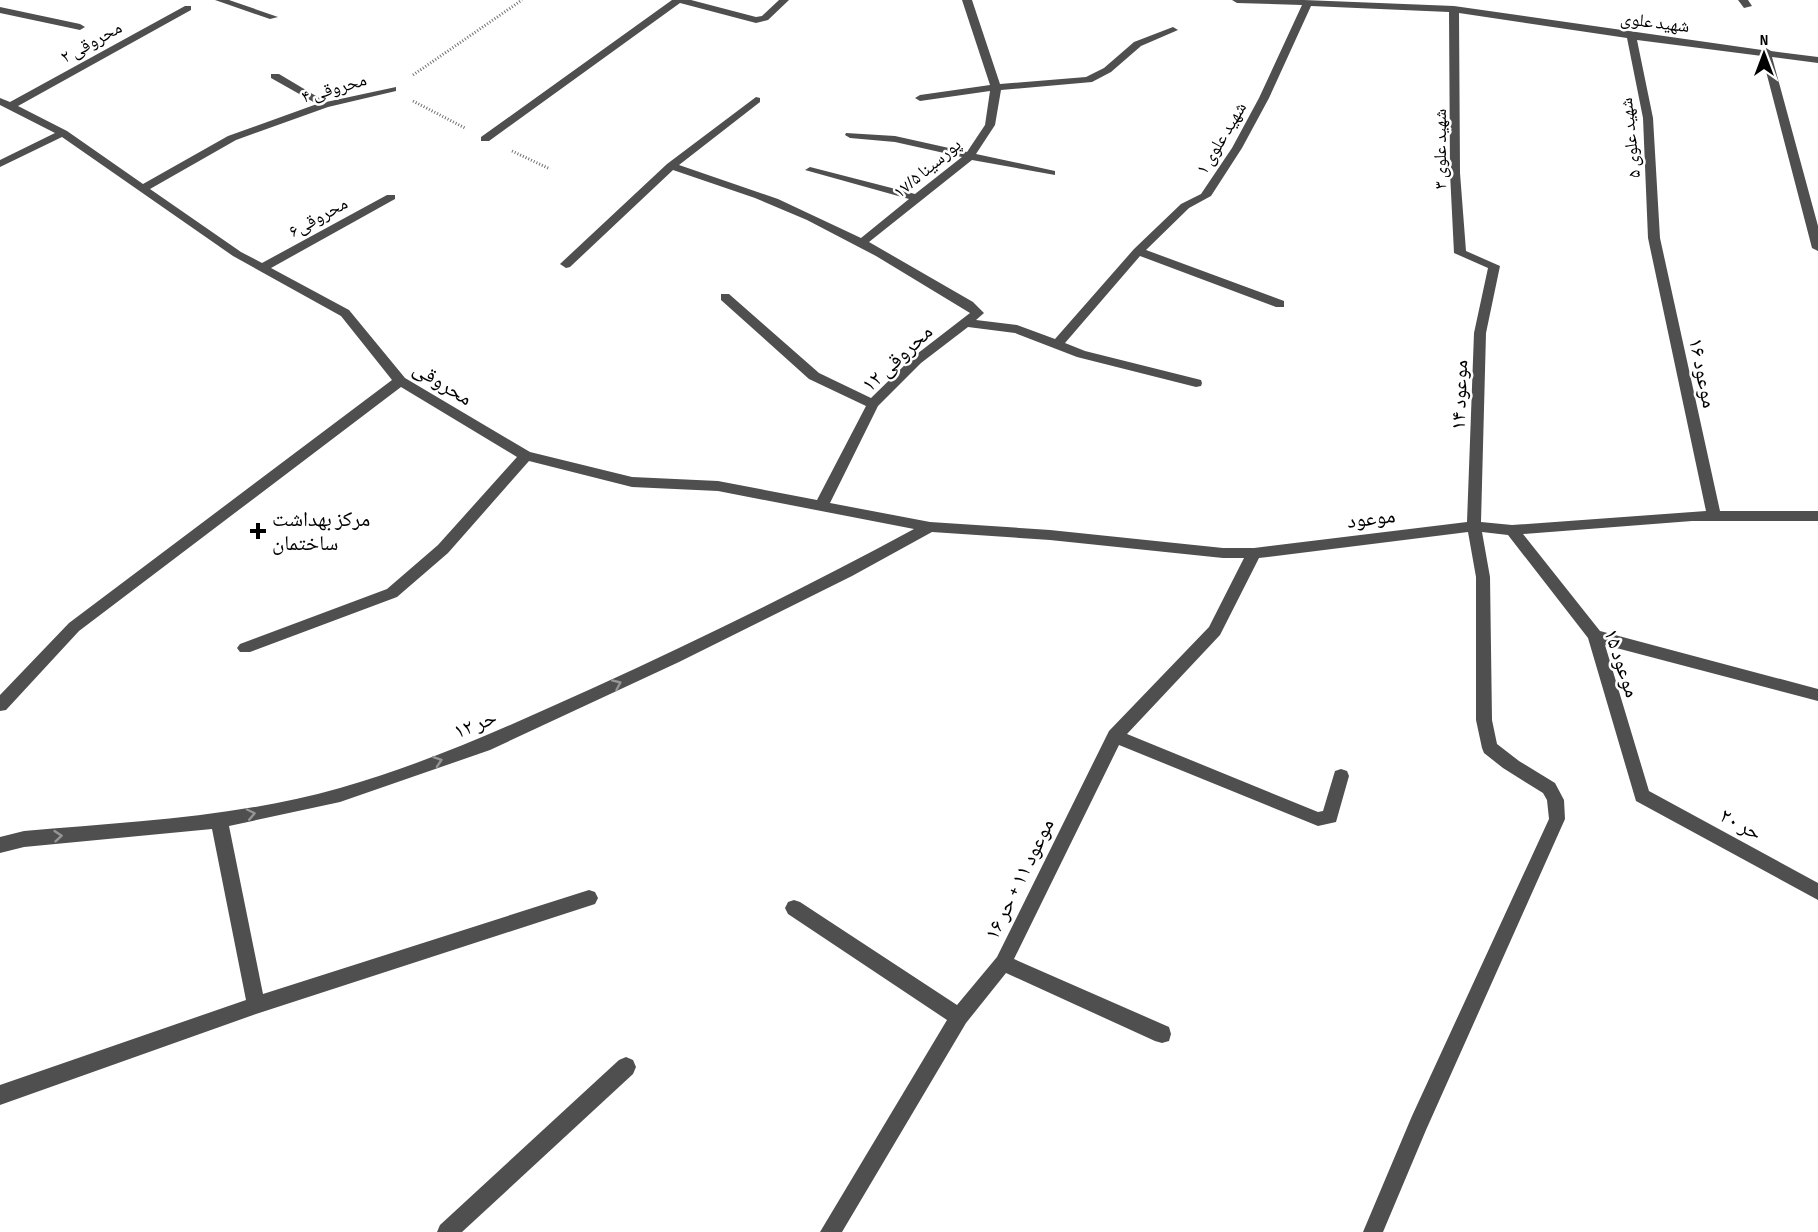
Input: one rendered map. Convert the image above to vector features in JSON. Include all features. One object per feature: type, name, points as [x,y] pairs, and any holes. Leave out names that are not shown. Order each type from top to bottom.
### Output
[{"type":"street","points":[[220,0],[273,17]]},
{"type":"street","points":[[485,139],[679,0],[760,20],[784,0]]},
{"type":"street","name":"پورسینا ۱۷/۵","points":[[860,244],[970,156],[990,125],[996,87],[967,0]]},
{"type":"street","name":"شهید علوی","points":[[1237,0],[1308,1],[1454,9],[1631,36],[1766,51],[1818,60]]},
{"type":"street","name":"شهید علوی ۱","points":[[1056,345],[1138,251],[1185,206],[1205,196],[1237,148],[1264,98],[1308,1]]},
{"type":"street","name":"محروقی ۲","points":[[5,103],[188,8]]},
{"type":"street","name":"شهید علوی ۳","points":[[1454,9],[1455,173],[1460,253],[1494,266]]},
{"type":"street","points":[[0,10],[80,27]]},
{"type":"street","points":[[920,98],[996,87],[1088,80],[1097,77],[1125,58],[1135,47],[1173,30]]},
{"type":"street","name":"شهید علوی ۵","points":[[1631,36],[1648,118],[1654,238]]},
{"type":"street","points":[[1766,51],[1817,244]]},
{"type":"street","points":[[275,76],[325,105]]},
{"type":"street","name":"محروقی ۴","points":[[143,188],[232,138],[325,105],[392,89]]},
{"type":"street","points":[[566,264],[671,166],[756,100]]},
{"type":"street","name":"محروقی","points":[[5,103],[63,134],[237,254],[345,313],[400,381],[526,456],[632,482],[718,486],[930,527]]},
{"type":"street","points":[[0,164],[63,134]]},
{"type":"street","points":[[850,135],[880,135],[910,140],[970,156],[1051,173]]},
{"type":"street","points":[[671,166],[789,207],[860,244]]},
{"type":"street","points":[[810,170],[917,198]]},
{"type":"street","name":"محروقی۶","points":[[262,268],[391,197]]},
{"type":"street","name":"موعود ۱۶","points":[[1654,238],[1714,516]]},
{"type":"street","name":"محروقی ۱۲","points":[[822,506],[873,404],[917,360],[978,313],[969,305],[860,244]]},
{"type":"street","points":[[1138,251],[1280,304]]},
{"type":"street","name":"موعود ۱۴","points":[[1373,1232],[1419,1123],[1557,819],[1558,803],[1554,792],[1542,781],[1520,770],[1490,748],[1484,720],[1483,577],[1474,526],[1480,333],[1494,266]]},
{"type":"street","points":[[725,297],[814,376],[873,404]]},
{"type":"street","points":[[966,323],[1017,329],[1092,357],[1196,383]]},
{"type":"street","points":[[0,705],[74,627],[400,381]]},
{"type":"street","points":[[245,648],[392,593],[443,549],[526,456]]},
{"type":"street","name":"موعود","points":[[930,527],[1050,535],[1223,553],[1254,553],[1474,526],[1512,530],[1692,516],[1818,516]]},
{"type":"street","name":"حر ۱۲","points":[[0,845],[24,839],[219,821],[340,795],[484,745],[674,658],[847,572],[930,527]]},
{"type":"street","name":"موعود ۱۵","points":[[1512,530],[1595,636],[1642,796]]},
{"type":"street","name":"موعود ۱۱ + حر ۱۶","points":[[830,1232],[960,1017],[1003,963],[1115,736],[1215,631],[1254,553]]},
{"type":"street","points":[[1595,636],[1818,695]]},
{"type":"street","points":[[1115,736],[1318,819],[1330,817],[1341,776]]},
{"type":"street","name":"حر ۲۰","points":[[1642,796],[1818,892]]},
{"type":"street","points":[[219,821],[256,1005]]},
{"type":"street","points":[[0,1095],[256,1005],[589,898]]},
{"type":"street","points":[[794,908],[960,1017]]},
{"type":"street","points":[[1003,963],[1162,1034]]},
{"type":"street","points":[[447,1232],[626,1067]]},
{"type":"path","name":"محروقی ۴","points":[[392,89],[522,0]]},
{"type":"place","name":"مرکز بهداشت ساختمان","points":[[258,531]]}]
